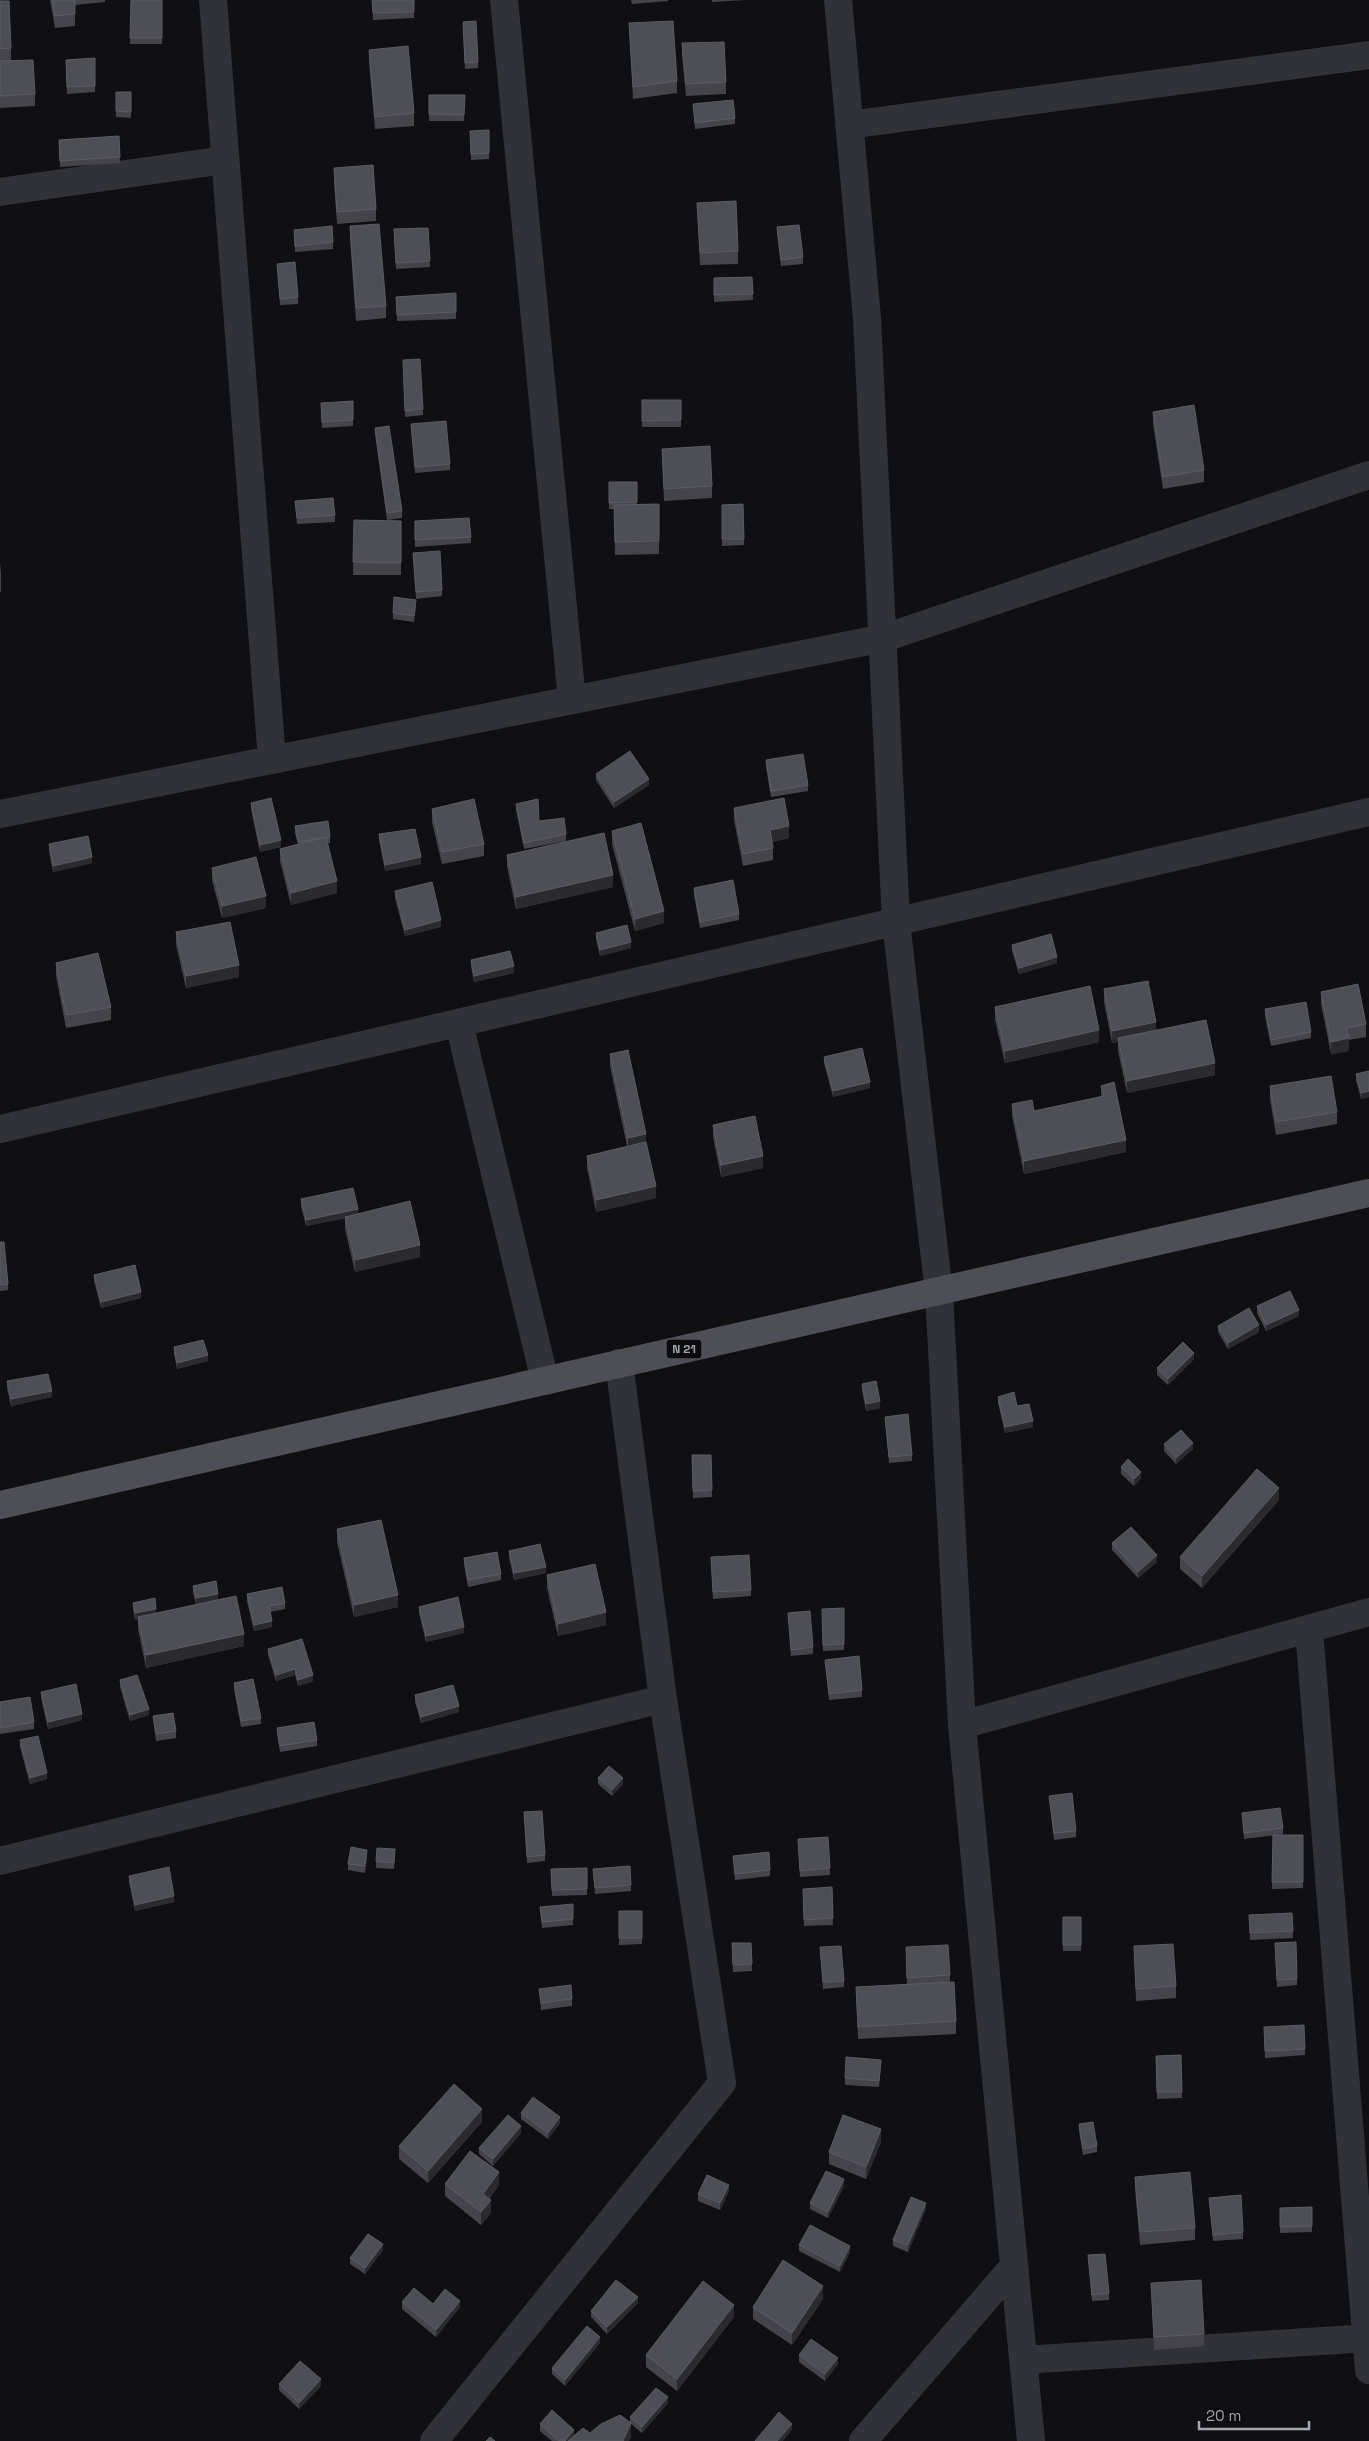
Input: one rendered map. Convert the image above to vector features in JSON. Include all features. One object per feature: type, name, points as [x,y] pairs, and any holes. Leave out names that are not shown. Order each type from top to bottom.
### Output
[{"type":"main road","name":"N 21","points":[[0,1505],[939,1293],[1369,1193]]},
{"type":"street","points":[[213,0],[272,760]]},
{"type":"street","points":[[504,0],[572,700]]},
{"type":"street","points":[[838,0],[867,318],[884,638],[896,922],[939,1293],[962,1724],[1031,2441]]},
{"type":"street","points":[[849,124],[1369,55]]},
{"type":"street","points":[[0,192],[225,160]]},
{"type":"street","points":[[0,814],[884,638],[1369,475]]},
{"type":"street","points":[[0,1129],[1369,812]]},
{"type":"street","points":[[459,1023],[545,1382]]},
{"type":"street","points":[[434,2441],[722,2083],[663,1699],[619,1364]]},
{"type":"street","points":[[962,1724],[1369,1612]]},
{"type":"street","points":[[1309,1629],[1368,2338],[1369,2370]]},
{"type":"street","points":[[0,1862],[663,1699]]},
{"type":"street","points":[[863,2441],[1014,2266]]},
{"type":"street","points":[[1023,2360],[1368,2338]]},
{"type":"building","points":[[52,0],[75,0],[75,14],[55,16]]},
{"type":"building","points":[[131,0],[162,0],[162,38],[130,38]]},
{"type":"building","points":[[372,0],[414,0],[414,12],[373,13]]},
{"type":"building","points":[[0,1],[9,1],[11,48],[0,49]]},
{"type":"building","points":[[476,21],[478,62],[465,63],[463,22]]},
{"type":"building","points":[[673,21],[677,81],[633,87],[629,23]]},
{"type":"building","points":[[724,42],[726,82],[686,84],[682,43]]},
{"type":"building","points":[[408,46],[414,113],[375,117],[369,50]]},
{"type":"building","points":[[95,58],[95,86],[67,87],[66,60]]},
{"type":"building","points":[[33,60],[35,94],[0,96],[0,61]]},
{"type":"building","points":[[116,92],[131,92],[131,112],[116,111]]},
{"type":"building","points":[[429,95],[465,95],[464,115],[429,114]]},
{"type":"building","points":[[733,100],[735,118],[695,123],[693,104]]},
{"type":"building","points":[[489,130],[489,153],[471,154],[470,131]]},
{"type":"building","points":[[119,136],[120,157],[60,161],[59,140]]},
{"type":"building","points":[[373,165],[376,209],[337,212],[334,168]]},
{"type":"building","points":[[736,201],[738,251],[700,253],[697,203]]},
{"type":"building","points":[[379,224],[386,306],[356,308],[350,226]]},
{"type":"building","points":[[799,225],[803,257],[781,260],[777,227]]},
{"type":"building","points":[[332,226],[333,242],[295,246],[294,230]]},
{"type":"building","points":[[428,228],[430,261],[396,263],[394,229]]},
{"type":"building","points":[[295,262],[298,297],[280,299],[277,264]]},
{"type":"building","points":[[752,277],[753,294],[714,295],[714,278]]},
{"type":"building","points":[[456,293],[456,312],[397,315],[396,297]]},
{"type":"building","points":[[420,359],[423,409],[405,411],[403,360]]},
{"type":"building","points":[[642,400],[681,400],[681,420],[642,421]]},
{"type":"building","points":[[353,401],[353,420],[322,422],[321,403]]},
{"type":"building","points":[[1194,405],[1204,470],[1163,477],[1153,412]]},
{"type":"building","points":[[446,421],[450,464],[415,467],[411,424]]},
{"type":"building","points":[[389,426],[402,511],[387,513],[375,428]]},
{"type":"building","points":[[710,446],[712,486],[664,489],[662,449]]},
{"type":"building","points":[[609,482],[637,482],[637,502],[609,503]]},
{"type":"building","points":[[333,498],[335,515],[297,518],[295,501]]},
{"type":"building","points":[[659,504],[659,541],[615,542],[614,505]]},
{"type":"building","points":[[743,504],[744,539],[722,539],[722,505]]},
{"type":"building","points":[[469,518],[471,537],[415,540],[415,521]]},
{"type":"building","points":[[354,520],[401,521],[401,563],[353,562]]},
{"type":"building","points":[[440,551],[442,590],[416,592],[413,553]]},
{"type":"building","points":[[394,597],[416,600],[414,616],[393,613]]},
{"type":"building","points":[[630,751],[649,779],[614,802],[596,774]]},
{"type":"building","points":[[803,754],[808,785],[771,791],[766,760]]},
{"type":"building","points":[[271,798],[281,840],[260,845],[251,803]]},
{"type":"building","points":[[784,798],[789,826],[770,830],[773,848],[743,854],[734,808]]},
{"type":"building","points":[[474,799],[484,844],[442,852],[432,809]]},
{"type":"building","points":[[538,799],[539,821],[564,818],[566,834],[524,843],[516,804]]},
{"type":"building","points":[[328,821],[330,837],[298,842],[295,826]]},
{"type":"building","points":[[641,823],[664,911],[635,919],[612,831]]},
{"type":"building","points":[[415,829],[421,857],[385,865],[379,834]]},
{"type":"building","points":[[604,833],[613,875],[516,897],[507,855]]},
{"type":"building","points":[[88,836],[92,857],[53,866],[49,844]]},
{"type":"building","points":[[326,837],[337,881],[291,893],[280,849]]},
{"type":"building","points":[[256,857],[266,896],[222,906],[212,868]]},
{"type":"building","points":[[733,880],[739,914],[700,922],[694,888]]},
{"type":"building","points":[[432,882],[441,920],[405,930],[395,891]]},
{"type":"building","points":[[230,922],[239,965],[186,976],[176,932]]},
{"type":"building","points":[[627,925],[631,942],[600,950],[596,933]]},
{"type":"building","points":[[1051,934],[1057,957],[1019,968],[1012,945]]},
{"type":"building","points":[[510,951],[514,966],[474,976],[471,960]]},
{"type":"building","points":[[98,953],[111,1007],[66,1015],[56,963]]},
{"type":"building","points":[[1148,981],[1156,1022],[1112,1031],[1104,989]]},
{"type":"building","points":[[1358,984],[1366,1024],[1346,1028],[1349,1038],[1331,1042],[1321,992]]},
{"type":"building","points":[[1090,986],[1099,1030],[1005,1051],[995,1007]]},
{"type":"building","points":[[1306,1002],[1311,1032],[1271,1040],[1265,1009]]},
{"type":"building","points":[[1206,1020],[1215,1063],[1127,1081],[1118,1038]]},
{"type":"building","points":[[862,1048],[870,1082],[833,1091],[824,1057]]},
{"type":"building","points":[[628,1050],[646,1134],[628,1138],[610,1054]]},
{"type":"building","points":[[1369,1071],[1369,1091],[1361,1093],[1356,1074]]},
{"type":"building","points":[[1331,1076],[1337,1112],[1276,1122],[1270,1086]]},
{"type":"building","points":[[1114,1082],[1126,1140],[1024,1161],[1012,1104],[1032,1100],[1034,1111],[1104,1096],[1101,1086]]},
{"type":"building","points":[[755,1116],[763,1156],[721,1165],[713,1125]]},
{"type":"building","points":[[646,1142],[656,1186],[596,1200],[587,1156]]},
{"type":"building","points":[[353,1188],[358,1209],[306,1220],[301,1199]]},
{"type":"building","points":[[410,1201],[420,1245],[355,1260],[345,1217]]},
{"type":"building","points":[[0,1242],[4,1242],[8,1284],[0,1285]]},
{"type":"building","points":[[135,1265],[141,1292],[101,1302],[94,1275]]},
{"type":"building","points":[[1290,1291],[1299,1310],[1266,1325],[1257,1306]]},
{"type":"building","points":[[1249,1308],[1259,1325],[1228,1343],[1218,1326]]},
{"type":"building","points":[[203,1340],[208,1355],[177,1363],[174,1347]]},
{"type":"building","points":[[1183,1342],[1194,1353],[1168,1379],[1157,1368]]},
{"type":"building","points":[[48,1374],[52,1391],[11,1399],[7,1381]]},
{"type":"building","points":[[876,1381],[880,1401],[866,1404],[862,1384]]},
{"type":"building","points":[[1014,1392],[1017,1406],[1029,1404],[1033,1421],[1005,1427],[998,1397]]},
{"type":"building","points":[[908,1414],[912,1455],[889,1457],[885,1417]]},
{"type":"building","points":[[1181,1430],[1193,1443],[1176,1458],[1164,1444]]},
{"type":"building","points":[[692,1455],[711,1455],[712,1490],[693,1491]]},
{"type":"building","points":[[1128,1459],[1141,1472],[1134,1479],[1121,1467]]},
{"type":"building","points":[[1257,1469],[1279,1488],[1202,1576],[1180,1557]]},
{"type":"building","points":[[381,1520],[398,1595],[354,1605],[337,1529]]},
{"type":"building","points":[[1131,1527],[1157,1555],[1138,1572],[1112,1543]]},
{"type":"building","points":[[540,1544],[546,1567],[514,1573],[509,1551]]},
{"type":"building","points":[[497,1552],[501,1574],[468,1580],[464,1558]]},
{"type":"building","points":[[749,1555],[751,1590],[713,1592],[711,1557]]},
{"type":"building","points":[[595,1564],[606,1612],[558,1624],[547,1575]]},
{"type":"building","points":[[216,1581],[218,1594],[196,1598],[193,1586]]},
{"type":"building","points":[[282,1587],[285,1603],[269,1606],[272,1621],[254,1625],[247,1594]]},
{"type":"building","points":[[236,1596],[244,1634],[146,1655],[138,1617]]},
{"type":"building","points":[[458,1597],[464,1627],[426,1636],[419,1607]]},
{"type":"building","points":[[155,1598],[156,1609],[135,1613],[133,1603]]},
{"type":"building","points":[[844,1608],[844,1644],[823,1645],[822,1609]]},
{"type":"building","points":[[810,1611],[813,1647],[791,1650],[788,1613]]},
{"type":"building","points":[[302,1639],[313,1675],[298,1680],[295,1669],[276,1675],[268,1649]]},
{"type":"building","points":[[859,1656],[862,1690],[829,1694],[825,1660]]},
{"type":"building","points":[[137,1675],[149,1709],[130,1715],[120,1680]]},
{"type":"building","points":[[253,1679],[261,1718],[241,1721],[234,1683]]},
{"type":"building","points":[[76,1684],[82,1714],[48,1722],[41,1692]]},
{"type":"building","points":[[453,1685],[459,1706],[421,1717],[415,1695]]},
{"type":"building","points":[[30,1697],[34,1722],[0,1728],[0,1702]]},
{"type":"building","points":[[173,1713],[176,1731],[156,1734],[153,1716]]},
{"type":"building","points":[[314,1722],[317,1740],[280,1746],[277,1728]]},
{"type":"building","points":[[38,1736],[47,1773],[30,1778],[20,1740]]},
{"type":"building","points":[[609,1766],[623,1778],[612,1790],[598,1778]]},
{"type":"building","points":[[1072,1793],[1076,1831],[1054,1833],[1049,1796]]},
{"type":"building","points":[[1280,1808],[1283,1828],[1244,1833],[1242,1813]]},
{"type":"building","points":[[542,1811],[545,1855],[527,1857],[524,1812]]},
{"type":"building","points":[[1273,1835],[1303,1835],[1303,1882],[1272,1882]]},
{"type":"building","points":[[828,1837],[830,1868],[800,1871],[798,1839]]},
{"type":"building","points":[[351,1847],[367,1850],[365,1866],[348,1864]]},
{"type":"building","points":[[377,1848],[395,1849],[394,1863],[376,1861]]},
{"type":"building","points":[[769,1852],[770,1870],[735,1874],[733,1856]]},
{"type":"building","points":[[630,1866],[631,1885],[595,1888],[593,1869]]},
{"type":"building","points":[[169,1867],[174,1896],[135,1905],[129,1876]]},
{"type":"building","points":[[587,1868],[587,1889],[552,1890],[551,1869]]},
{"type":"building","points":[[832,1887],[833,1918],[804,1920],[803,1889]]},
{"type":"building","points":[[573,1904],[573,1919],[542,1922],[540,1907]]},
{"type":"building","points":[[619,1911],[642,1911],[642,1938],[619,1938]]},
{"type":"building","points":[[1292,1913],[1293,1931],[1250,1933],[1249,1915]]},
{"type":"building","points":[[1063,1917],[1081,1917],[1081,1945],[1063,1945]]},
{"type":"building","points":[[1296,1942],[1297,1979],[1277,1980],[1275,1943]]},
{"type":"building","points":[[732,1943],[751,1943],[752,1964],[733,1965]]},
{"type":"building","points":[[1173,1944],[1176,1986],[1136,1989],[1134,1946]]},
{"type":"building","points":[[948,1945],[950,1975],[907,1978],[906,1947]]},
{"type":"building","points":[[841,1946],[844,1981],[823,1982],[820,1947]]},
{"type":"building","points":[[954,1982],[956,2021],[858,2027],[856,1987]]},
{"type":"building","points":[[571,1985],[572,1999],[541,2003],[539,1989]]},
{"type":"building","points":[[1304,2025],[1305,2049],[1265,2051],[1264,2027]]},
{"type":"building","points":[[1181,2055],[1182,2092],[1157,2092],[1156,2056]]},
{"type":"building","points":[[846,2057],[881,2060],[879,2081],[845,2078]]},
{"type":"building","points":[[454,2084],[482,2109],[428,2171],[399,2146]]},
{"type":"building","points":[[533,2097],[560,2117],[548,2133],[521,2113]]},
{"type":"building","points":[[508,2115],[521,2126],[493,2159],[479,2148]]},
{"type":"building","points":[[843,2115],[881,2129],[866,2167],[829,2152]]},
{"type":"building","points":[[1093,2122],[1097,2146],[1083,2149],[1079,2124]]},
{"type":"building","points":[[470,2151],[499,2172],[483,2194],[491,2200],[481,2212],[445,2184]]},
{"type":"building","points":[[826,2171],[844,2179],[828,2212],[810,2203]]},
{"type":"building","points":[[1190,2172],[1195,2228],[1140,2232],[1135,2177]]},
{"type":"building","points":[[707,2175],[729,2185],[720,2203],[698,2194]]},
{"type":"building","points":[[1241,2195],[1243,2232],[1213,2235],[1209,2198]]},
{"type":"building","points":[[911,2197],[926,2203],[908,2245],[893,2240]]},
{"type":"building","points":[[1312,2207],[1312,2226],[1280,2227],[1280,2208]]},
{"type":"building","points":[[810,2225],[850,2246],[840,2266],[799,2245]]},
{"type":"building","points":[[368,2234],[383,2244],[365,2268],[350,2258]]},
{"type":"building","points":[[1105,2254],[1109,2293],[1092,2295],[1088,2255]]},
{"type":"building","points":[[783,2260],[823,2286],[792,2333],[753,2307]]},
{"type":"building","points":[[616,2280],[638,2297],[607,2327],[591,2311]]},
{"type":"building","points":[[1201,2280],[1204,2334],[1154,2337],[1151,2283]]},
{"type":"building","points":[[703,2281],[734,2305],[677,2379],[646,2355]]},
{"type":"building","points":[[414,2288],[433,2304],[445,2289],[460,2301],[436,2330],[402,2302]]},
{"type":"building","points":[[587,2326],[600,2337],[565,2380],[552,2368]]},
{"type":"building","points":[[811,2339],[838,2358],[825,2374],[799,2355]]},
{"type":"building","points":[[300,2361],[321,2379],[299,2403],[279,2384]]},
{"type":"building","points":[[656,2388],[668,2397],[642,2427],[630,2417]]},
{"type":"building","points":[[552,2410],[574,2430],[565,2441],[559,2441],[540,2424]]},
{"type":"building","points":[[779,2412],[792,2424],[777,2441],[755,2441]]},
{"type":"building","points":[[620,2415],[631,2423],[623,2441],[568,2441],[583,2428],[590,2433],[601,2424]]},
{"type":"building","points":[[490,2437],[495,2441],[486,2441]]}]
